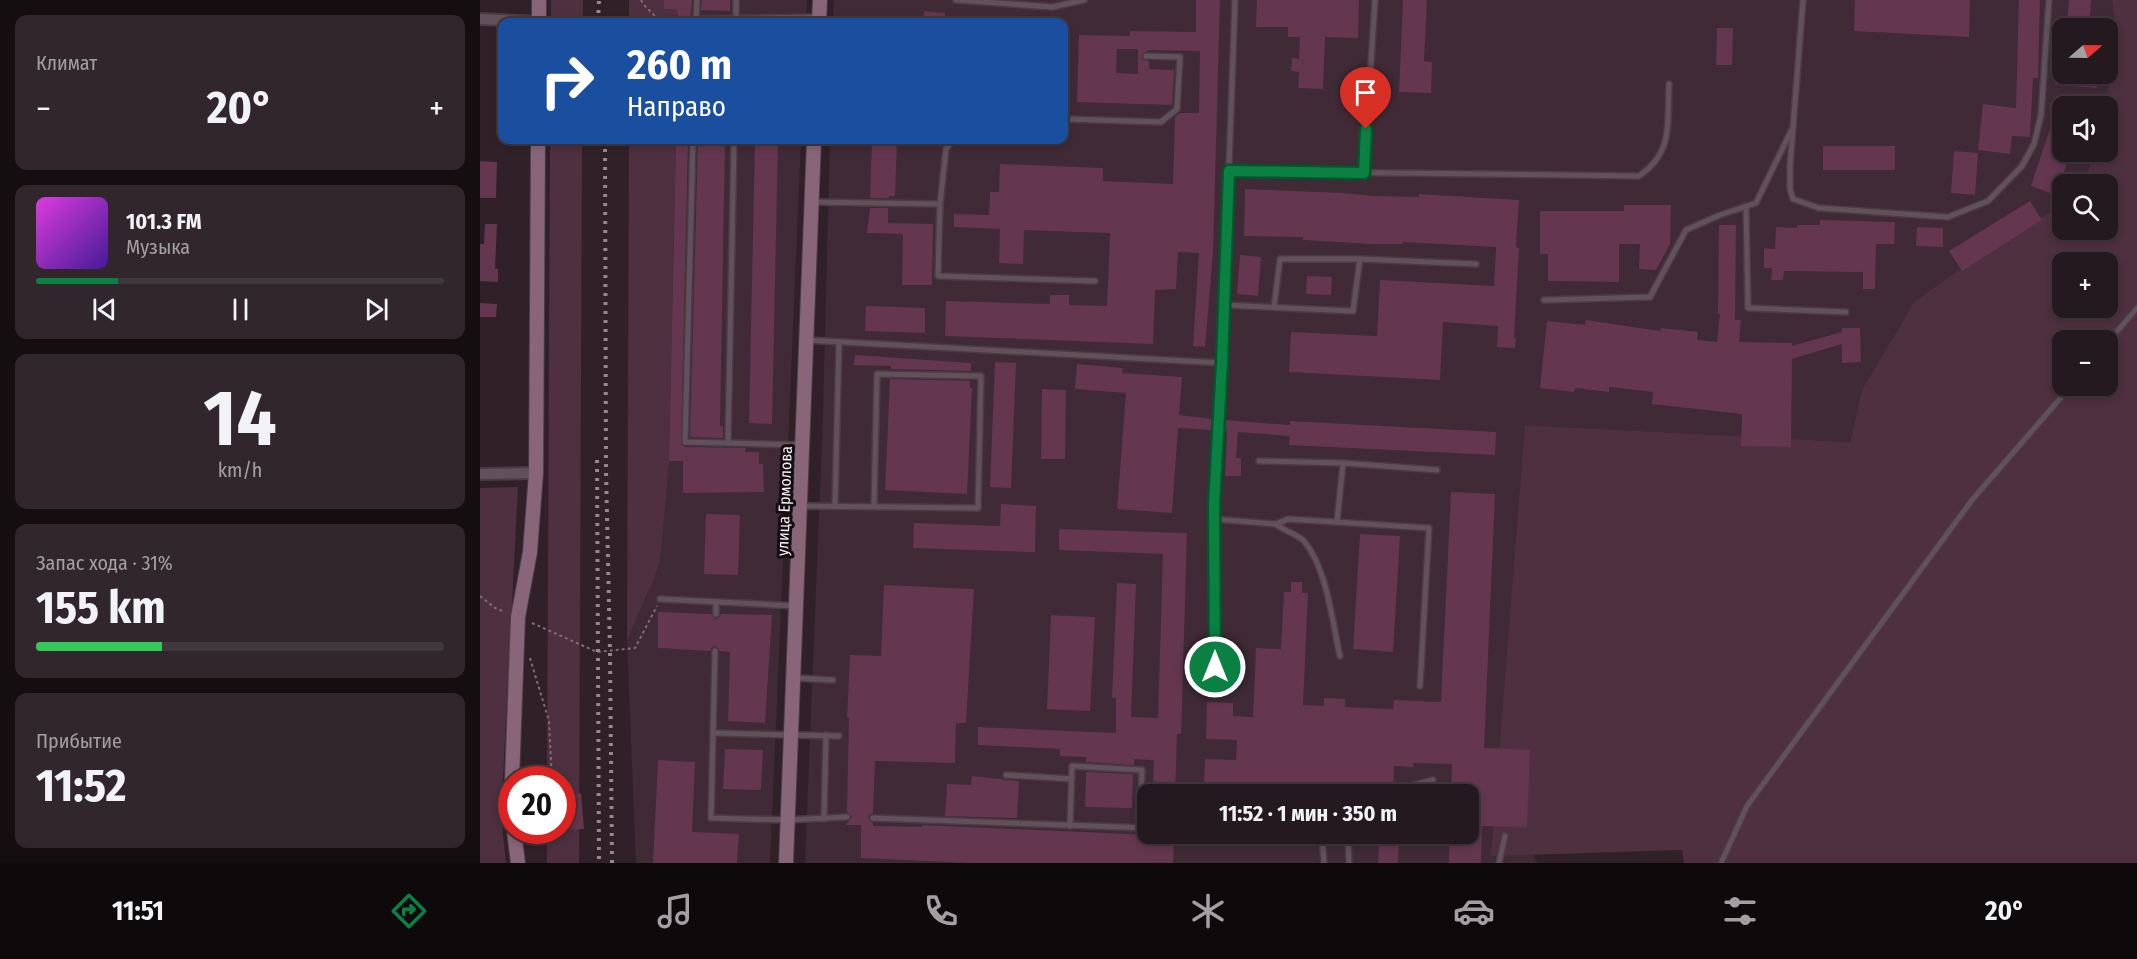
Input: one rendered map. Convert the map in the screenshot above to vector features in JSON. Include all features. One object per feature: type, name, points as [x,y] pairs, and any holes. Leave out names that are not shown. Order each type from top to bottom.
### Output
[{"type":"main road","points":[[539,0],[539,18]]},
{"type":"main road","points":[[819,18],[820,0]]},
{"type":"main road","points":[[513,766],[518,617],[530,552],[536,473],[538,144]]},
{"type":"main road","name":"улица Ермолова","points":[[786,863],[814,144]]},
{"type":"main road","points":[[516,844],[518,863]]},
{"type":"street","points":[[480,19],[498,20]]},
{"type":"street","points":[[480,474],[536,473]]},
{"type":"lane","points":[[696,18],[697,0]]},
{"type":"lane","points":[[736,0],[736,18]]},
{"type":"lane","points":[[956,0],[1052,7],[1083,0]]},
{"type":"lane","points":[[1215,689],[1214,519],[1222,363],[1234,0]]},
{"type":"lane","points":[[1364,173],[1375,0]]},
{"type":"lane","points":[[1803,0],[1790,166],[1790,189],[1793,199],[1819,208],[1948,217],[1988,201],[2022,166],[2034,144],[2041,115],[2049,0]]},
{"type":"lane","points":[[1068,120],[1161,122],[1178,109],[1180,57],[1146,56]]},
{"type":"lane","points":[[1229,171],[1639,176],[1660,158],[1666,140],[1669,84]]},
{"type":"lane","points":[[1544,300],[1650,297],[1686,230],[1756,203],[1793,126]]},
{"type":"lane","points":[[693,144],[685,442],[803,445]]},
{"type":"lane","points":[[728,443],[734,144]]},
{"type":"lane","points":[[950,144],[946,148],[940,204],[938,276],[1095,281]]},
{"type":"lane","points":[[812,202],[940,204]]},
{"type":"lane","points":[[1746,206],[1748,308],[1846,312]]},
{"type":"lane","points":[[1274,307],[1280,259],[1360,259],[1476,264]]},
{"type":"lane","points":[[1224,305],[1353,311],[1360,259]]},
{"type":"lane","points":[[2118,330],[2137,308]]},
{"type":"lane","points":[[806,340],[1222,363]]},
{"type":"lane","points":[[835,505],[839,342]]},
{"type":"lane","points":[[801,506],[978,508],[981,376],[877,374],[874,506]]},
{"type":"lane","points":[[1721,863],[1748,806],[1972,500],[2062,396]]},
{"type":"lane","points":[[1259,461],[1343,463],[1437,470]]},
{"type":"lane","points":[[1337,522],[1343,463]]},
{"type":"lane","points":[[1214,519],[1276,524],[1288,519],[1429,528],[1420,686]]},
{"type":"lane","points":[[1276,524],[1285,531],[1302,538],[1318,562],[1340,656]]},
{"type":"lane","points":[[660,599],[796,606]]},
{"type":"lane","points":[[716,602],[716,614]]},
{"type":"lane","points":[[715,651],[711,818],[787,820],[847,817]]},
{"type":"lane","points":[[793,678],[832,680]]},
{"type":"lane","points":[[714,733],[839,736]]},
{"type":"lane","points":[[824,819],[826,735]]},
{"type":"lane","points":[[1070,826],[1072,766],[1142,770],[1142,784]]},
{"type":"lane","points":[[1006,776],[1072,779]]},
{"type":"lane","points":[[1417,784],[1432,780]]},
{"type":"lane","points":[[873,818],[1137,828]]},
{"type":"lane","points":[[1499,863],[1505,836]]},
{"type":"lane","points":[[1323,844],[1324,863]]},
{"type":"lane","points":[[1348,844],[1349,863]]},
{"type":"path","points":[[641,0],[658,18]]},
{"type":"path","points":[[480,596],[495,608],[597,652],[635,648],[660,599]]},
{"type":"path","points":[[528,649],[549,721],[551,766]]},
{"type":"shaded area","points":[[551,0],[583,0],[583,18],[551,18]]},
{"type":"shaded area","points":[[629,0],[679,0],[678,18],[629,18]]},
{"type":"shaded area","points":[[679,0],[807,0],[806,18],[678,18]]},
{"type":"shaded area","points":[[834,0],[2112,0],[2114,18],[2052,18],[2052,84],[2109,84],[2106,96],[2052,96],[2052,162],[2090,162],[2088,174],[2052,174],[2052,214],[1862,390],[1850,442],[1525,425],[1534,855],[1537,863],[805,863],[823,415],[830,144],[1068,144],[1068,18],[833,18]]},
{"type":"shaded area","points":[[2112,0],[2137,0],[2137,863],[1684,863],[1682,850],[1491,856],[1525,425],[1850,442],[1862,390],[1914,302],[2052,211],[2052,240],[2118,240],[2118,174],[2088,174],[2090,162],[2118,162],[2118,96],[2106,96],[2109,84],[2118,84],[2118,18],[2114,18]]},
{"type":"shaded area","points":[[550,144],[582,144],[579,863],[547,863],[547,844],[576,844],[576,766],[547,766]]},
{"type":"shaded area","points":[[629,144],[676,144],[669,464],[660,564],[627,641]]},
{"type":"shaded area","points":[[676,144],[801,144],[770,863],[636,863],[627,641],[660,564],[669,461]]},
{"type":"shaded area","points":[[518,487],[504,766],[498,766],[498,844],[504,844],[506,863],[480,863],[480,488]]},
{"type":"building","points":[[664,0],[692,0],[690,18],[678,18],[677,9],[664,9]]},
{"type":"building","points":[[702,0],[730,0],[730,11],[701,10]]},
{"type":"building","points":[[1196,0],[1220,0],[1213,253],[1205,347],[1193,346],[1199,253],[1178,252],[1176,289],[1155,290],[1153,344],[945,336],[946,301],[1050,304],[1050,295],[1069,295],[1069,305],[1107,306],[1110,233],[1024,230],[1023,264],[999,263],[1000,229],[954,227],[954,214],[989,215],[990,192],[999,192],[1000,164],[1103,168],[1103,181],[1173,184],[1175,117],[1180,113],[1199,113],[1200,51],[1149,50],[1142,54],[1143,60],[1149,61],[1149,69],[1174,70],[1172,105],[1077,102],[1079,35],[1130,36],[1130,31],[1196,32]],"holes":[[[1117,49],[1138,49],[1138,74],[1116,73]]]},
{"type":"building","points":[[1257,0],[1359,0],[1358,38],[1325,37],[1323,89],[1298,88],[1299,72],[1291,71],[1292,58],[1299,59],[1300,37],[1288,37],[1288,27],[1256,27]]},
{"type":"building","points":[[1403,0],[1427,0],[1424,61],[1432,62],[1431,93],[1399,92]]},
{"type":"building","points":[[1855,0],[1970,0],[1969,37],[1854,31]]},
{"type":"building","points":[[2019,0],[2040,0],[2038,78],[2033,78],[2030,137],[2012,136],[2010,154],[1978,150],[1983,104],[2016,108]]},
{"type":"building","points":[[2069,0],[2091,0],[2090,18],[2068,18]]},
{"type":"building","points":[[924,11],[945,13],[945,18],[923,18]]},
{"type":"building","points":[[1717,28],[1733,28],[1732,65],[1716,65]]},
{"type":"building","points":[[2055,84],[2097,84],[2097,88]]},
{"type":"building","points":[[2050,129],[2052,130],[2052,162],[2068,162],[2063,174],[2052,174],[2052,194],[2031,186]]},
{"type":"building","points":[[676,144],[688,144],[681,444],[685,447],[746,448],[745,452],[759,452],[759,464],[763,464],[764,492],[683,493],[683,461],[669,461]]},
{"type":"building","points":[[698,144],[725,144],[720,426],[723,426],[723,438],[690,437]]},
{"type":"building","points":[[755,144],[778,144],[772,424],[749,423]]},
{"type":"building","points":[[872,144],[897,144],[895,196],[870,198]]},
{"type":"building","points":[[1823,146],[1895,146],[1895,170],[1823,170]]},
{"type":"building","points":[[1954,151],[1978,153],[1975,195],[1951,193]]},
{"type":"building","points":[[480,161],[497,162],[496,198],[480,198]]},
{"type":"building","points":[[1245,189],[1374,196],[1419,197],[1419,194],[1519,200],[1515,348],[1497,347],[1498,326],[1443,322],[1440,380],[1289,372],[1291,332],[1377,336],[1380,280],[1494,286],[1496,247],[1403,242],[1403,244],[1372,244],[1303,240],[1303,237],[1244,236]]},
{"type":"building","points":[[2030,201],[2042,220],[1962,271],[1949,251]]},
{"type":"building","points":[[1624,205],[1671,205],[1670,244],[1656,270],[1639,269],[1640,244],[1619,244],[1619,282],[1548,281],[1548,254],[1540,254],[1540,211],[1624,211]]},
{"type":"building","points":[[870,208],[888,208],[888,223],[933,224],[932,285],[902,285],[903,234],[867,233]]},
{"type":"building","points":[[1820,220],[1895,222],[1894,244],[1876,244],[1875,289],[1863,289],[1863,272],[1784,271],[1783,280],[1771,280],[1772,268],[1764,268],[1764,248],[1775,249],[1776,227],[1797,228],[1797,225],[1820,225]]},
{"type":"building","points":[[485,224],[497,224],[495,269],[498,269],[498,282],[480,281],[480,244],[484,244]]},
{"type":"building","points":[[1719,225],[1736,225],[1735,320],[1741,320],[1739,342],[1792,343],[1792,346],[1842,332],[1842,328],[1860,328],[1861,362],[1842,363],[1842,344],[1792,359],[1791,447],[1741,446],[1742,414],[1652,404],[1653,392],[1609,387],[1609,392],[1575,388],[1574,392],[1540,388],[1547,321],[1585,325],[1586,320],[1660,331],[1661,328],[1698,332],[1697,340],[1717,342],[1720,314],[1718,314]]},
{"type":"building","points":[[1917,227],[1943,228],[1943,247],[1916,246]]},
{"type":"building","points":[[1240,255],[1261,257],[1258,296],[1237,294]]},
{"type":"building","points":[[1307,276],[1332,277],[1331,295],[1306,294]]},
{"type":"building","points":[[480,303],[497,304],[496,317],[480,317]]},
{"type":"building","points":[[866,306],[925,308],[925,333],[865,331]]},
{"type":"building","points":[[855,355],[971,363],[971,371],[891,369],[891,366],[854,365]]},
{"type":"building","points":[[995,362],[1016,363],[1011,488],[990,487]]},
{"type":"building","points":[[1077,364],[1123,368],[1122,373],[1182,377],[1179,415],[1214,419],[1213,430],[1178,428],[1172,513],[1117,509],[1126,393],[1075,389]]},
{"type":"building","points":[[890,379],[970,381],[970,388],[972,388],[967,494],[885,490]]},
{"type":"building","points":[[1042,389],[1066,390],[1065,459],[1041,459]]},
{"type":"building","points":[[1224,420],[1290,425],[1290,421],[1496,432],[1495,455],[1289,445],[1290,436],[1238,432],[1236,458],[1241,458],[1241,476],[1225,476],[1227,431],[1223,431]]},
{"type":"building","points":[[1451,492],[1495,494],[1484,748],[1530,750],[1527,827],[1482,826],[1481,863],[1449,863],[1449,844],[1479,844],[1479,784],[1451,784],[1452,764],[1413,763],[1413,767],[1394,766],[1393,784],[1204,784],[1205,759],[1236,760],[1237,740],[1206,739],[1207,702],[1233,703],[1233,716],[1253,717],[1256,648],[1281,649],[1284,592],[1291,592],[1291,582],[1302,582],[1302,593],[1308,593],[1303,705],[1324,706],[1324,698],[1345,699],[1345,707],[1393,709],[1394,700],[1441,702]]},
{"type":"building","points":[[1001,504],[1036,506],[1035,552],[913,548],[914,523],[1000,526]]},
{"type":"building","points":[[706,514],[740,515],[738,575],[704,574]]},
{"type":"building","points":[[1059,529],[1187,533],[1181,734],[1177,734],[1175,784],[1153,784],[1154,760],[1134,759],[1134,765],[1086,762],[1086,757],[1060,756],[1060,749],[978,745],[978,727],[1116,733],[1116,698],[1112,698],[1117,583],[1136,584],[1131,717],[1158,718],[1163,554],[1059,550]]},
{"type":"building","points":[[1360,534],[1400,536],[1393,652],[1353,649]]},
{"type":"building","points":[[884,585],[974,589],[966,723],[956,723],[955,763],[875,761],[873,813],[868,818],[873,826],[922,827],[922,825],[1137,834],[1137,844],[1174,844],[1173,863],[969,863],[861,858],[861,825],[846,825],[852,817],[847,812],[849,717],[847,717],[850,655],[881,656]]},
{"type":"building","points":[[658,612],[711,614],[715,619],[721,614],[772,615],[765,723],[728,721],[730,652],[720,651],[716,646],[710,651],[658,648]]},
{"type":"building","points":[[1051,615],[1095,617],[1090,711],[1047,709]]},
{"type":"building","points":[[725,749],[763,750],[761,790],[723,789]]},
{"type":"building","points":[[658,760],[695,762],[692,832],[739,834],[737,863],[653,863]]},
{"type":"building","points":[[1086,772],[1133,774],[1132,808],[1085,807]]},
{"type":"building","points":[[972,776],[1019,781],[1017,818],[945,816],[947,784],[971,785]]},
{"type":"building","points":[[581,793],[584,829],[576,829],[576,794]]},
{"type":"building","points":[[1379,844],[1399,844],[1398,863],[1378,863]]},
{"type":"railway","points":[[598,18],[599,0]]},
{"type":"railway","points":[[605,144],[606,471],[612,863]]},
{"type":"railway","points":[[597,460],[599,863]]},
{"type":"route","points":[[1215,667],[1214,504],[1229,171],[1364,173],[1366,129]]}]
